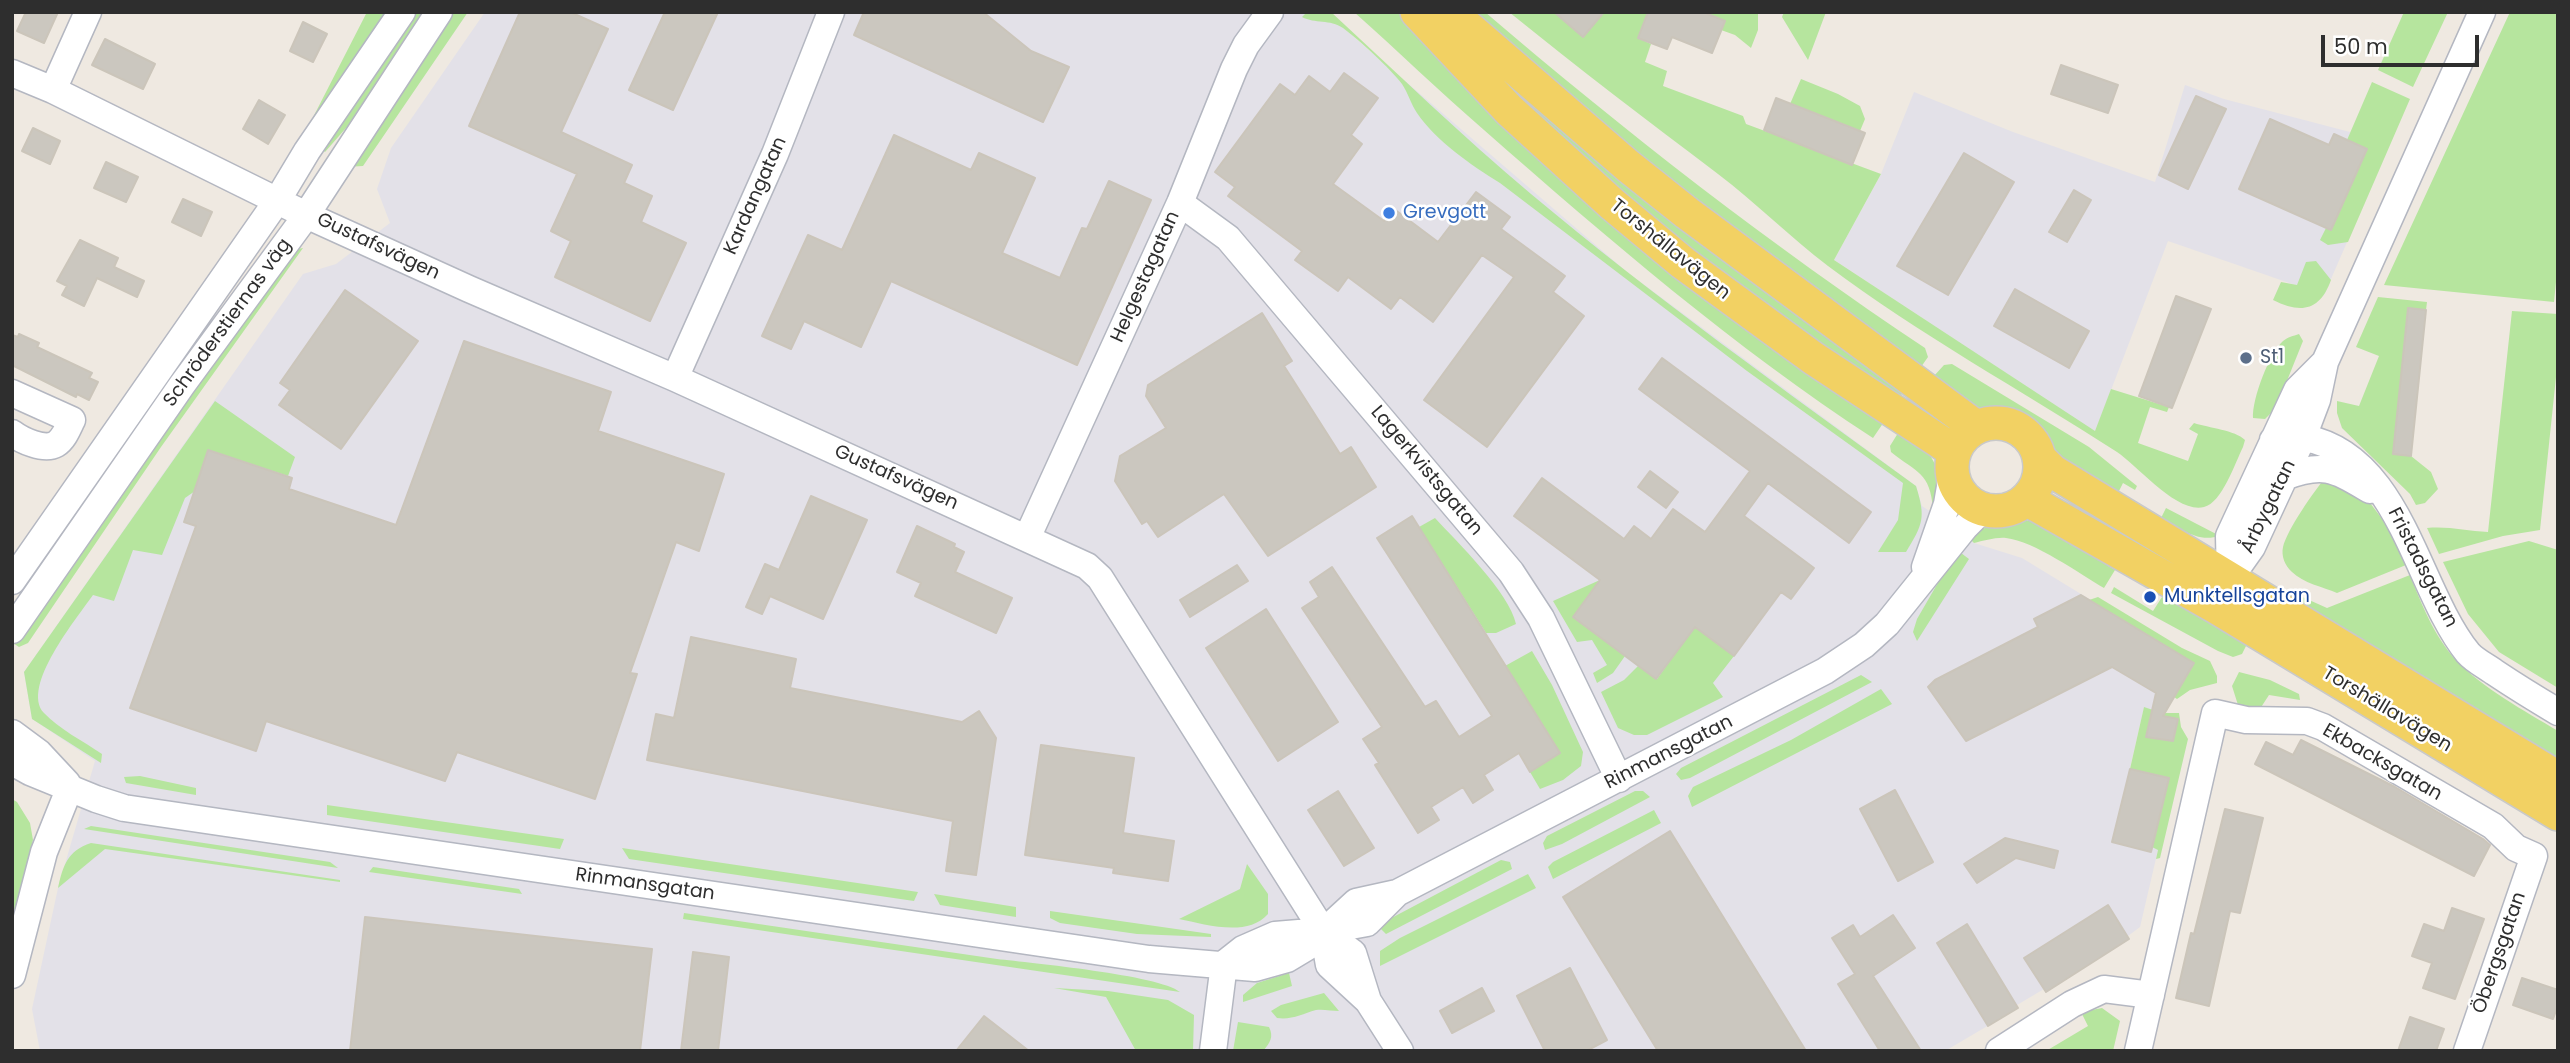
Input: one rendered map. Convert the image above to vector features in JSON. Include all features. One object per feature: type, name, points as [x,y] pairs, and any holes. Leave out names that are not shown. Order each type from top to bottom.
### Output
[{"type":"main road","name":"Torshällavägen","points":[[1417,12],[1535,134],[1612,204],[1683,263],[1812,358],[1961,451]]},
{"type":"main road","name":"Torshällavägen","points":[[1450,12],[1628,166],[1678,205],[1961,451]]},
{"type":"main road","points":[[1996,422],[2012,425],[2027,435],[2039,458],[2037,483],[2026,499],[2004,510],[1979,508],[1964,498],[1955,483],[1961,451],[1996,422]]},
{"type":"main road","name":"Torshällavägen","points":[[2039,458],[2052,471],[2223,593],[2558,814]]},
{"type":"main road","name":"Torshällavägen","points":[[2026,499],[2223,593],[2558,778]]},
{"type":"street","points":[[53,90],[88,12]]},
{"type":"street","name":"Schröderstiernas väg","points":[[12,581],[277,201],[307,151],[401,12]]},
{"type":"street","name":"Schröderstiernas väg","points":[[12,630],[182,385],[306,215],[439,12]]},
{"type":"street","name":"Kardangatan","points":[[675,378],[775,154],[831,12]]},
{"type":"street","name":"Årbygatan","points":[[2325,362],[2297,390],[2229,536],[2230,578],[2252,547],[2303,437],[2317,400],[2325,362],[2482,12]]},
{"type":"street","name":"Helgestagatan","points":[[1027,538],[1180,203],[1234,69],[1246,45],[1270,14]]},
{"type":"street","points":[[12,74],[53,90],[277,201]]},
{"type":"street","name":"Gustafsvägen","points":[[277,201],[675,378],[1087,566],[1100,578],[1323,931],[1353,953],[1368,1001],[1399,1051]]},
{"type":"street","name":"Lagerkvistsgatan","points":[[1180,203],[1227,238],[1511,572],[1541,618],[1619,779]]},
{"type":"street","points":[[12,393],[72,420],[60,440],[50,446],[30,442],[12,433]]},
{"type":"street","name":"Fristadsgatan","points":[[2273,440],[2303,437],[2335,447],[2364,471],[2404,527],[2448,624],[2470,655],[2558,712]]},
{"type":"street","name":"Rinmansgatan","points":[[1919,584],[1947,504],[1961,451]]},
{"type":"street","name":"Fristadsgatan","points":[[2284,477],[2309,467],[2324,467],[2386,499]]},
{"type":"street","name":"Rinmansgatan","points":[[12,762],[30,772],[124,808],[1149,959],[1255,968],[1287,960],[1307,947],[1323,931],[1367,923],[1398,893],[1825,671],[1864,645],[1887,624],[1970,522],[1987,510]]},
{"type":"street","name":"Ekbacksgatan","points":[[2151,995],[2215,713],[2246,720],[2307,721],[2323,727],[2493,826],[2516,848],[2534,856]]},
{"type":"street","name":"Rinmansgatan","points":[[12,733],[39,753],[70,787]]},
{"type":"street","points":[[12,975],[44,852],[70,787]]},
{"type":"street","name":"Öbergsgatan","points":[[2467,1051],[2534,856]]},
{"type":"street","points":[[1213,1051],[1224,964]]},
{"type":"street","points":[[1999,1051],[2072,1004],[2104,989],[2151,995],[2138,1051]]},
{"type":"shaded area","points":[[485,12],[1325,12],[1627,272],[1916,486],[1922,506],[1974,543],[2022,558],[2194,663],[2162,713],[2144,708],[2130,768],[2169,778],[2158,850],[2140,927],[2128,936],[2129,939],[2046,992],[2044,989],[2017,1005],[2018,1008],[1945,1051],[40,1051],[32,1009],[58,888],[95,761],[32,719],[24,672],[303,274],[336,264],[390,223],[377,189],[391,148]]},
{"type":"shaded area","points":[[2185,85],[2224,99],[2350,132],[2385,155],[2324,295],[2168,241],[2095,432],[1834,260],[1881,174],[1914,92],[2013,132],[2155,182]]},
{"type":"green space","points":[[367,12],[390,12],[305,133]]},
{"type":"green space","points":[[414,12],[428,12],[360,112],[325,152],[320,148]]},
{"type":"green space","points":[[452,12],[468,12],[363,166],[345,167]]},
{"type":"green space","points":[[1307,12],[1331,12],[1480,150],[1578,233],[1721,343],[1916,486],[1922,514],[1919,527],[1906,552],[1878,552],[1898,520],[1903,483],[1747,371],[1500,183],[1455,152],[1425,123],[1402,84],[1374,54],[1338,25],[1302,17]]},
{"type":"green space","points":[[1354,12],[1401,12],[1888,416],[1873,438],[1771,367],[1625,252],[1451,101]]},
{"type":"green space","points":[[1440,12],[1905,389],[1895,405],[1735,287],[1540,127]]},
{"type":"green space","points":[[1466,12],[1485,12],[1591,100],[1755,228],[1925,348],[1928,357],[1914,377],[1689,197]]},
{"type":"green space","points":[[1509,12],[1554,12],[1583,37],[1604,12],[1648,12],[1638,38],[1651,44],[1645,62],[1667,71],[1663,86],[1743,116],[1746,124],[1881,174],[1834,260],[2095,431],[2111,389],[2169,407],[2167,412],[2150,407],[2138,443],[2188,461],[2198,434],[2189,429],[2194,423],[2241,437],[2245,440],[2243,447],[2217,498],[2204,507],[2193,507],[2170,496],[2117,452],[1971,362],[1863,291],[1828,266],[1732,185]]},
{"type":"green space","points":[[1703,12],[1758,12],[1758,30],[1751,48],[1735,35],[1721,30],[1724,21]]},
{"type":"green space","points":[[1784,12],[1826,12],[1808,60],[1782,17]]},
{"type":"green space","points":[[2404,12],[2448,12],[2413,87],[2378,70]]},
{"type":"green space","points":[[2510,12],[2558,12],[2558,262],[2554,302],[2384,285]]},
{"type":"green space","points":[[1801,79],[1860,106],[1865,119],[1860,131],[1790,104]]},
{"type":"green space","points":[[2372,82],[2410,99],[2348,242],[2328,245],[2320,240],[2326,228],[2331,229],[2367,149],[2347,140]]},
{"type":"green space","points":[[303,248],[161,447],[28,643],[19,647],[13,643],[292,250]]},
{"type":"green space","points":[[2316,261],[2331,280],[2315,304],[2301,308],[2273,300],[2281,282],[2297,285],[2306,262]]},
{"type":"green space","points":[[2378,297],[2427,302],[2426,310],[2408,308],[2393,453],[2411,456],[2431,472],[2438,489],[2425,503],[2416,505],[2410,494],[2342,428],[2337,413],[2337,401],[2359,406],[2379,356],[2356,347]]},
{"type":"green space","points":[[2512,311],[2558,314],[2558,358],[2540,530],[2503,536],[2439,554],[2427,528],[2488,532]]},
{"type":"green space","points":[[2299,334],[2303,341],[2276,408],[2265,419],[2253,418],[2258,389],[2272,356],[2283,341]]},
{"type":"green space","points":[[1952,364],[2089,447],[2137,486],[2135,490],[2123,483],[2118,493],[2051,451],[2041,431],[2023,415],[2002,408],[1970,407],[1933,377],[1944,365]]},
{"type":"green space","points":[[215,401],[295,457],[288,476],[208,450],[195,491],[185,498],[162,555],[133,550],[114,601],[93,595],[64,636],[45,670],[39,687],[39,701],[50,719],[102,754],[101,763],[32,719],[24,672]]},
{"type":"green space","points":[[1903,425],[1928,453],[1938,472],[1938,495],[1933,509],[1925,480],[1891,452],[1890,446]]},
{"type":"green space","points":[[2326,477],[2367,499],[2386,524],[2406,565],[2337,593],[2307,582],[2290,570],[2284,561],[2283,547],[2302,511]]},
{"type":"green space","points":[[2166,508],[2220,536],[2203,538],[2182,530],[2161,518]]},
{"type":"green space","points":[[1435,518],[1504,597],[1516,624],[1496,633],[1486,633],[1419,527]]},
{"type":"green space","points":[[2005,519],[2035,521],[2115,570],[2104,588],[2056,559],[2017,540],[2002,538],[1974,543],[1967,536]]},
{"type":"green space","points":[[2529,541],[2558,550],[2558,688],[2499,652],[2468,614],[2443,562]]},
{"type":"green space","points":[[1957,550],[1969,559],[1917,641],[1913,632],[1917,619]]},
{"type":"green space","points":[[2410,575],[2435,630],[2456,660],[2491,689],[2558,731],[2558,762],[2291,598],[2292,595],[2298,595],[2327,608]]},
{"type":"green space","points":[[1600,580],[1573,617],[1625,656],[1613,673],[1597,683],[1593,673],[1607,665],[1592,640],[1577,642],[1553,601]]},
{"type":"green space","points":[[2114,587],[2153,611],[2162,597],[2182,607],[2213,614],[2247,644],[2242,654],[2233,657],[2218,651],[2111,593]]},
{"type":"green space","points":[[2098,597],[2182,648],[2210,661],[2217,676],[2217,683],[2190,690],[2177,699],[2174,697],[2194,663],[2089,600]]},
{"type":"green space","points":[[1673,611],[1734,656],[1713,683],[1723,697],[1647,735],[1634,735],[1618,728],[1601,692],[1624,680],[1638,666],[1657,679],[1681,645]]},
{"type":"green space","points":[[1532,651],[1552,685],[1583,752],[1581,766],[1563,780],[1540,789],[1530,772],[1560,753],[1505,666]]},
{"type":"green space","points":[[2239,672],[2270,680],[2299,694],[2300,700],[2269,695],[2256,715],[2247,715],[2238,705],[2232,686]]},
{"type":"green space","points":[[1861,675],[1872,682],[1690,778],[1681,780],[1676,774],[1681,768]]},
{"type":"green space","points":[[1881,689],[1892,704],[1692,807],[1688,796],[1693,787],[1791,740]]},
{"type":"green space","points":[[2144,707],[2162,713],[2179,713],[2181,727],[2188,739],[2160,858],[2156,859],[2158,850],[2152,847],[2168,778],[2130,769]]},
{"type":"green space","points":[[140,776],[196,788],[196,795],[126,783],[124,777]]},
{"type":"green space","points":[[1635,791],[1643,791],[1650,797],[1562,844],[1545,850],[1543,843],[1547,836]]},
{"type":"green space","points":[[12,799],[17,802],[30,823],[33,840],[12,931]]},
{"type":"green space","points":[[327,805],[564,839],[560,849],[327,815]]},
{"type":"green space","points":[[1654,810],[1661,823],[1553,879],[1548,867],[1553,862]]},
{"type":"green space","points":[[91,826],[330,862],[338,868],[84,829]]},
{"type":"green space","points":[[91,843],[340,882],[105,849],[58,888],[67,860],[76,850]]},
{"type":"green space","points":[[622,848],[918,892],[914,901],[629,859]]},
{"type":"green space","points":[[1501,860],[1510,862],[1512,869],[1386,934],[1380,928],[1382,923]]},
{"type":"green space","points":[[1247,864],[1268,894],[1268,914],[1249,926],[1237,927],[1213,926],[1179,919],[1240,889]]},
{"type":"green space","points":[[373,867],[519,889],[522,894],[369,872]]},
{"type":"green space","points":[[1528,874],[1536,888],[1380,966],[1380,951],[1400,938]]},
{"type":"green space","points":[[934,894],[1016,907],[1016,917],[940,905]]},
{"type":"green space","points":[[1050,911],[1211,934],[1211,937],[1137,934],[1060,923],[1050,918]]},
{"type":"green space","points":[[684,913],[1122,975],[1168,986],[1180,992],[683,919]]},
{"type":"green space","points":[[1289,973],[1292,986],[1243,1002],[1243,995],[1257,983]]},
{"type":"green space","points":[[1054,988],[1108,991],[1168,1000],[1194,1015],[1193,1051],[1136,1051],[1106,997]]},
{"type":"green space","points":[[1324,993],[1339,1011],[1316,1010],[1277,1018],[1271,1011],[1281,1005]]},
{"type":"green space","points":[[2102,1008],[2120,1021],[2113,1051],[2046,1051],[2088,1026],[2081,1012]]},
{"type":"green space","points":[[1238,1022],[1269,1027],[1270,1040],[1263,1051],[1233,1051]]},
{"type":"building","points":[[26,12],[58,12],[44,43],[17,31]]},
{"type":"building","points":[[520,12],[570,12],[608,29],[561,132],[632,165],[624,183],[652,196],[641,222],[686,243],[650,321],[555,277],[571,241],[551,231],[577,174],[469,126]]},
{"type":"building","points":[[665,12],[718,12],[673,110],[629,90]]},
{"type":"building","points":[[864,12],[983,12],[1031,51],[1069,67],[1043,122],[854,35]]},
{"type":"building","points":[[1554,12],[1604,12],[1583,37]]},
{"type":"building","points":[[1648,12],[1703,12],[1725,21],[1712,53],[1672,37],[1667,49],[1638,38]]},
{"type":"building","points":[[303,22],[327,34],[313,62],[290,51]]},
{"type":"building","points":[[105,39],[155,64],[143,89],[92,65]]},
{"type":"building","points":[[2061,65],[2118,85],[2108,113],[2051,94]]},
{"type":"building","points":[[1344,73],[1378,98],[1351,135],[1362,144],[1333,184],[1384,221],[1394,209],[1438,242],[1476,192],[1510,217],[1501,229],[1565,276],[1553,292],[1584,316],[1487,447],[1424,400],[1514,277],[1482,255],[1433,322],[1400,297],[1391,309],[1348,277],[1338,291],[1295,260],[1302,251],[1228,196],[1235,187],[1215,172],[1280,84],[1295,95],[1309,76],[1330,92]]},
{"type":"building","points":[[2196,96],[2226,109],[2188,189],[2159,175]]},
{"type":"building","points":[[1776,98],[1865,133],[1852,165],[1764,130]]},
{"type":"building","points":[[259,100],[285,115],[268,144],[243,129]]},
{"type":"building","points":[[2270,119],[2329,145],[2334,134],[2367,149],[2331,230],[2239,189]]},
{"type":"building","points":[[33,128],[60,141],[50,164],[22,151]]},
{"type":"building","points":[[894,135],[971,170],[979,153],[1035,178],[1002,253],[1060,278],[1082,228],[1087,229],[1109,181],[1151,200],[1077,365],[891,281],[861,347],[804,321],[791,349],[762,336],[808,235],[842,250]]},
{"type":"building","points":[[1964,153],[2014,182],[1948,295],[1897,266]]},
{"type":"building","points":[[106,162],[138,177],[126,202],[94,188]]},
{"type":"building","points":[[2074,190],[2091,200],[2067,242],[2049,232]]},
{"type":"building","points":[[183,199],[212,212],[201,236],[172,222]]},
{"type":"building","points":[[80,240],[118,258],[114,267],[144,281],[137,297],[97,278],[84,306],[62,295],[67,286],[57,281]]},
{"type":"building","points":[[2015,289],[2089,331],[2069,368],[1994,326]]},
{"type":"building","points":[[345,290],[418,341],[341,449],[279,405],[290,390],[280,383]]},
{"type":"building","points":[[2176,296],[2211,309],[2172,408],[2139,396]]},
{"type":"building","points":[[2408,308],[2426,310],[2411,456],[2393,454]]},
{"type":"building","points":[[1262,313],[1292,361],[1284,366],[1340,454],[1351,447],[1376,487],[1268,556],[1224,494],[1158,537],[1147,521],[1142,524],[1115,481],[1120,456],[1166,428],[1146,396],[1148,385]]},
{"type":"building","points":[[19,334],[39,343],[37,347],[92,373],[89,378],[98,382],[89,400],[77,394],[76,397],[12,365],[12,335],[18,337]]},
{"type":"building","points":[[464,341],[611,392],[598,431],[724,474],[699,551],[676,542],[630,673],[637,674],[595,799],[457,752],[445,781],[266,721],[256,751],[130,708],[196,526],[184,522],[208,450],[292,478],[289,489],[396,525]]},
{"type":"building","points":[[1662,358],[1871,512],[1849,543],[1768,483],[1744,516],[1814,568],[1791,599],[1781,592],[1734,656],[1695,627],[1656,679],[1573,617],[1600,580],[1514,516],[1542,478],[1624,539],[1634,526],[1651,539],[1673,509],[1705,532],[1750,471],[1639,389]]},
{"type":"building","points":[[1650,471],[1678,492],[1666,508],[1638,487]]},
{"type":"building","points":[[811,496],[867,520],[823,619],[770,596],[762,614],[746,607],[765,564],[779,570]]},
{"type":"building","points":[[1412,516],[1560,753],[1530,772],[1519,753],[1484,775],[1493,790],[1473,803],[1463,787],[1431,807],[1439,820],[1418,833],[1375,765],[1379,763],[1363,739],[1382,727],[1302,608],[1319,597],[1310,582],[1332,567],[1425,707],[1436,701],[1459,737],[1492,716],[1377,538]]},
{"type":"building","points":[[917,526],[955,544],[954,547],[964,552],[955,572],[1012,598],[996,633],[915,596],[921,583],[897,572]]},
{"type":"building","points":[[1237,565],[1248,581],[1190,617],[1180,600]]},
{"type":"building","points":[[2081,595],[2194,663],[2163,716],[2178,719],[2173,741],[2146,737],[2156,693],[2112,667],[1966,741],[1928,687],[1935,680],[2038,627],[2034,619]]},
{"type":"building","points":[[1266,609],[1338,722],[1278,761],[1206,648]]},
{"type":"building","points":[[691,637],[796,659],[790,688],[962,722],[979,711],[996,738],[976,875],[946,871],[953,821],[647,760],[656,714],[674,718]]},
{"type":"building","points":[[2301,740],[2395,787],[2483,839],[2490,845],[2474,876],[2255,764],[2266,742],[2293,755]]},
{"type":"building","points":[[1041,745],[1134,758],[1123,833],[1174,841],[1168,881],[1113,873],[1114,868],[1025,855]]},
{"type":"building","points":[[2130,769],[2169,778],[2151,852],[2112,842]]},
{"type":"building","points":[[1895,790],[1933,862],[1898,881],[1860,809]]},
{"type":"building","points":[[1338,791],[1374,848],[1344,866],[1308,810]]},
{"type":"building","points":[[2225,809],[2263,818],[2240,913],[2230,911],[2209,1006],[2176,998]]},
{"type":"building","points":[[1670,831],[1806,1051],[1658,1051],[1563,897]]},
{"type":"building","points":[[2005,838],[2058,851],[2054,868],[2016,858],[1977,883],[1964,864]]},
{"type":"building","points":[[2108,905],[2129,939],[2046,992],[2024,958]]},
{"type":"building","points":[[2452,908],[2484,919],[2455,999],[2423,988],[2432,963],[2412,956],[2424,924],[2444,931]]},
{"type":"building","points":[[1893,915],[1915,948],[1873,976],[1921,1051],[1880,1051],[1838,984],[1855,974],[1832,938],[1853,925],[1860,937]]},
{"type":"building","points":[[365,917],[652,949],[640,1051],[350,1051]]},
{"type":"building","points":[[1967,924],[2018,1008],[1988,1026],[1937,943]]},
{"type":"building","points":[[693,952],[729,957],[718,1051],[681,1051]]},
{"type":"building","points":[[1570,968],[1607,1040],[1586,1051],[1545,1051],[1517,996]]},
{"type":"building","points":[[2522,978],[2558,990],[2558,1005],[2553,1019],[2513,1005]]},
{"type":"building","points":[[1482,988],[1494,1011],[1452,1033],[1440,1011]]},
{"type":"building","points":[[984,1016],[1029,1051],[956,1051]]},
{"type":"building","points":[[2410,1017],[2444,1029],[2436,1051],[2398,1051]]},
{"type":"place","name":"Grevgott","points":[[1389,213]]},
{"type":"place","name":"St1","points":[[2246,358]]},
{"type":"place","name":"Munktellsgatan","points":[[2150,597]]}]
